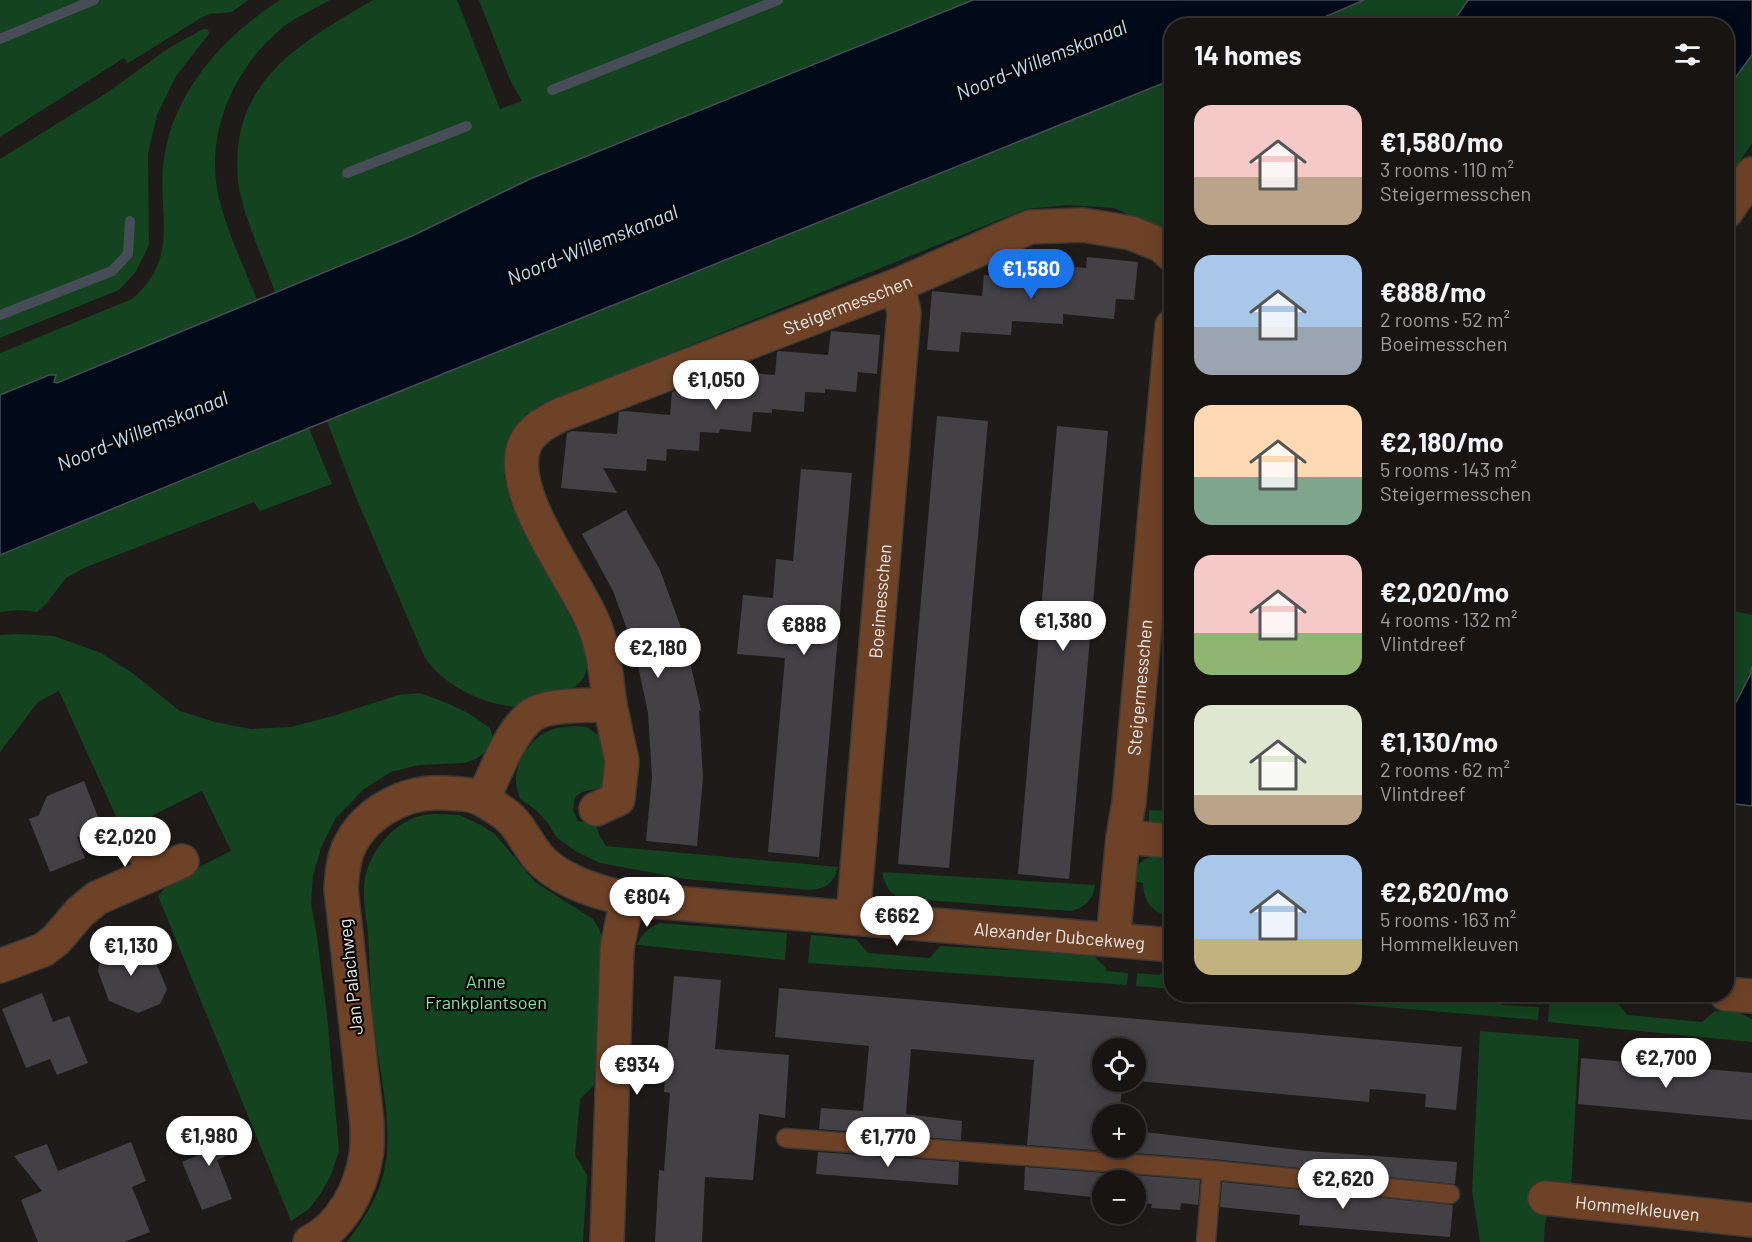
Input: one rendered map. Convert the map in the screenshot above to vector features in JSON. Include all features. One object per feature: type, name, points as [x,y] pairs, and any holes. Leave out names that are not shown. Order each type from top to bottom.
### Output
[{"type":"street","points":[[1734,200],[1752,174]]},
{"type":"street","name":"Steigermesschen","points":[[596,809],[618,798],[622,761],[610,705],[601,644],[592,620],[524,488],[521,467],[525,443],[539,426],[560,415],[898,285],[1030,227],[1083,225],[1131,233],[1164,248]]},
{"type":"street","name":"Boeimesschen","points":[[853,918],[904,313],[898,285]]},
{"type":"street","name":"Steigermesschen","points":[[1113,940],[1123,837],[1130,802],[1164,417]]},
{"type":"street","points":[[483,799],[519,728],[534,714],[571,705],[610,705]]},
{"type":"street","name":"Jan Palachweg","points":[[310,1242],[333,1225],[348,1206],[362,1177],[367,1154],[367,1123],[341,889],[348,849],[369,820],[394,802],[430,792],[466,794],[483,799]]},
{"type":"street","name":"Alexander Dubcekweg","points":[[483,799],[511,819],[543,863],[593,891],[627,899],[1164,944]]},
{"type":"street","points":[[1123,837],[1164,840]]},
{"type":"street","points":[[0,966],[43,950],[56,940],[80,912],[97,897],[159,860]]},
{"type":"street","points":[[607,1242],[617,948],[627,899]]},
{"type":"street","points":[[1734,995],[1752,996]]},
{"type":"street","name":"Hommelkleuven","points":[[1545,1198],[1738,1226]]},
{"type":"lane","points":[[786,1138],[1212,1170],[1450,1194]]},
{"type":"lane","points":[[1206,1242],[1212,1170]]},
{"type":"green space","points":[[0,0],[248,0],[232,12],[210,14],[201,18],[128,63],[124,58],[0,137]]},
{"type":"green space","points":[[280,0],[330,0],[283,27],[266,43],[239,78],[222,118],[215,162],[216,184],[221,206],[257,300],[57,383],[0,395],[0,353],[132,299],[147,283],[157,267],[162,250],[164,158],[178,110],[190,88],[221,48],[259,14]]},
{"type":"green space","points":[[373,0],[457,0],[500,109],[522,101],[510,80],[479,0],[973,0],[530,179],[412,236],[275,292],[240,193],[238,146],[245,116],[258,91],[275,69],[320,32]]},
{"type":"green space","points":[[1364,0],[1468,0],[1456,18],[1322,18]]},
{"type":"green space","points":[[203,29],[208,29],[209,34],[176,76],[157,115],[148,154],[149,245],[135,273],[119,290],[0,338],[0,159],[105,94],[169,48]]},
{"type":"green space","points":[[1752,55],[1752,143],[1734,170],[1734,79]]},
{"type":"green space","points":[[1164,83],[1164,230],[1114,208],[1067,205],[1026,209],[526,414],[509,435],[505,451],[504,475],[510,502],[580,636],[587,668],[579,683],[567,691],[528,706],[500,705],[470,694],[432,667],[424,656],[355,495],[327,421]]},
{"type":"green space","points":[[309,428],[332,484],[260,511],[254,502],[84,568],[66,578],[37,612],[19,610],[0,612],[0,555]]},
{"type":"green space","points":[[1734,611],[1752,615],[1750,675],[1734,706]]},
{"type":"green space","points":[[0,635],[54,636],[101,653],[131,672],[180,711],[215,722],[251,729],[291,727],[398,695],[420,693],[470,714],[490,728],[493,739],[488,750],[476,759],[465,763],[419,765],[391,772],[364,789],[335,819],[321,848],[313,876],[311,904],[327,1015],[339,1151],[331,1175],[321,1193],[309,1209],[291,1221],[158,896],[171,881],[231,851],[202,791],[153,815],[143,838],[125,836],[59,691],[38,702],[0,752]]},
{"type":"green space","points":[[587,727],[601,737],[610,762],[604,787],[582,792],[575,797],[573,810],[578,821],[596,824],[599,835],[606,846],[838,867],[834,877],[825,886],[811,890],[685,879],[600,863],[577,852],[556,837],[548,823],[536,810],[520,799],[516,780],[522,756],[533,742],[556,728]]},
{"type":"green space","points":[[1149,810],[1164,811],[1164,828],[1149,823]]},
{"type":"green space","name":"Anne Frankplantsoen","points":[[459,815],[495,834],[535,882],[593,919],[604,941],[594,1085],[580,1099],[575,1155],[587,1175],[583,1242],[347,1242],[362,1221],[379,1189],[387,1152],[385,1102],[372,1009],[364,896],[366,874],[373,855],[394,830],[420,816]]},
{"type":"green space","points":[[1164,854],[1164,914],[1150,906],[1145,896],[1143,883],[1133,881],[1139,864],[1151,857]]},
{"type":"green space","points":[[882,872],[1095,885],[1093,895],[1088,902],[1071,911],[899,898],[892,893],[884,881]]},
{"type":"green space","points":[[660,923],[787,933],[785,960],[637,945],[646,931]]},
{"type":"green space","points":[[811,935],[856,939],[868,953],[930,958],[940,946],[1093,955],[1106,968],[1106,971],[1128,973],[1127,985],[808,963]]},
{"type":"green space","points":[[1164,970],[1164,988],[1136,986],[1137,973],[1159,975]]},
{"type":"green space","points":[[1349,1002],[1502,1002],[1502,1005],[1539,1007],[1538,1020],[1349,1004]]},
{"type":"green space","points":[[1549,1002],[1617,1002],[1627,1015],[1702,1022],[1715,1011],[1738,1012],[1752,1019],[1752,1042],[1548,1022]]},
{"type":"green space","points":[[1480,1031],[1579,1039],[1571,1190],[1552,1206],[1545,1224],[1544,1242],[1480,1242],[1472,1191]]},
{"type":"water","name":"Noord-Willemskanaal","points":[[973,0],[1364,0],[1322,18],[1164,18],[1164,83],[0,555],[0,395],[49,375],[56,375],[54,382],[57,383],[412,236],[530,179]]},
{"type":"water","points":[[1468,0],[1752,0],[1752,55],[1734,79],[1734,18],[1456,18]]},
{"type":"water","points":[[1752,666],[1752,806],[1734,804],[1734,706],[1750,675]]},
{"type":"building","points":[[1087,257],[1138,262],[1134,300],[1116,299],[1114,319],[1063,314],[1063,324],[1012,321],[1011,335],[961,332],[959,352],[927,350],[932,291],[982,296],[984,275],[1035,279],[1036,263],[1086,268]]},
{"type":"building","points":[[831,331],[880,335],[877,374],[858,372],[856,392],[825,389],[825,393],[805,392],[804,412],[772,409],[772,413],[753,412],[751,432],[720,429],[719,433],[700,432],[699,451],[667,449],[666,461],[647,459],[646,471],[603,468],[617,493],[561,488],[567,433],[572,431],[617,434],[619,412],[624,411],[670,415],[672,392],[675,391],[722,395],[724,372],[727,371],[775,375],[777,352],[779,351],[828,355]]},
{"type":"building","points":[[937,416],[988,421],[949,868],[898,864]]},
{"type":"building","points":[[1057,426],[1108,431],[1069,879],[1018,874]]},
{"type":"building","points":[[801,469],[852,473],[819,857],[768,852],[785,658],[737,654],[743,595],[773,598],[776,559],[793,561]]},
{"type":"building","points":[[626,510],[660,570],[684,636],[701,710],[699,711],[703,777],[697,846],[646,841],[652,777],[648,713],[635,651],[613,591],[582,534]]},
{"type":"building","points":[[84,781],[102,827],[77,837],[85,858],[50,872],[29,819],[39,815],[47,796]]},
{"type":"building","points":[[128,940],[153,956],[167,989],[160,1004],[138,1013],[109,1001],[98,971],[101,951]]},
{"type":"building","points":[[674,976],[721,980],[715,1049],[789,1055],[785,1118],[759,1114],[753,1180],[705,1177],[702,1242],[655,1242],[659,1170],[664,1171],[670,1093],[664,1092]]},
{"type":"building","points":[[779,988],[1462,1047],[1456,1110],[1425,1107],[1426,1094],[1370,1089],[1369,1102],[1146,1082],[1146,1038],[1092,1038],[1092,1092],[1122,1092],[1120,1104],[1092,1104],[1092,1150],[1027,1145],[1034,1060],[911,1049],[906,1114],[962,1121],[961,1140],[819,1129],[821,1108],[863,1111],[869,1046],[775,1037]]},
{"type":"building","points":[[42,993],[53,1022],[69,1016],[88,1063],[57,1075],[50,1059],[26,1068],[2,1009]]},
{"type":"building","points":[[1581,1058],[1752,1073],[1752,1120],[1578,1104]]},
{"type":"building","points":[[221,1123],[232,1154],[217,1160],[232,1199],[202,1210],[182,1162],[199,1155],[191,1135]]},
{"type":"building","points":[[1146,1132],[1307,1151],[1457,1162],[1455,1184],[1146,1154]]},
{"type":"building","points":[[131,1142],[146,1181],[132,1187],[150,1232],[124,1242],[38,1242],[21,1200],[42,1191],[14,1156],[47,1144],[58,1171]]},
{"type":"building","points":[[818,1152],[959,1162],[958,1185],[816,1174]]},
{"type":"building","points":[[1025,1167],[1092,1172],[1092,1197],[1024,1190]]},
{"type":"building","points":[[1146,1176],[1200,1180],[1198,1205],[1181,1203],[1180,1210],[1151,1208],[1152,1204],[1146,1203]]},
{"type":"building","points":[[1222,1182],[1453,1205],[1450,1237],[1299,1225],[1300,1215],[1220,1207]]},
{"type":"waterway","points":[[0,39],[94,0]]},
{"type":"waterway","points":[[552,90],[778,0]]},
{"type":"waterway","points":[[347,173],[467,126]]},
{"type":"waterway","points":[[0,315],[112,271],[128,254],[130,221]]}]
